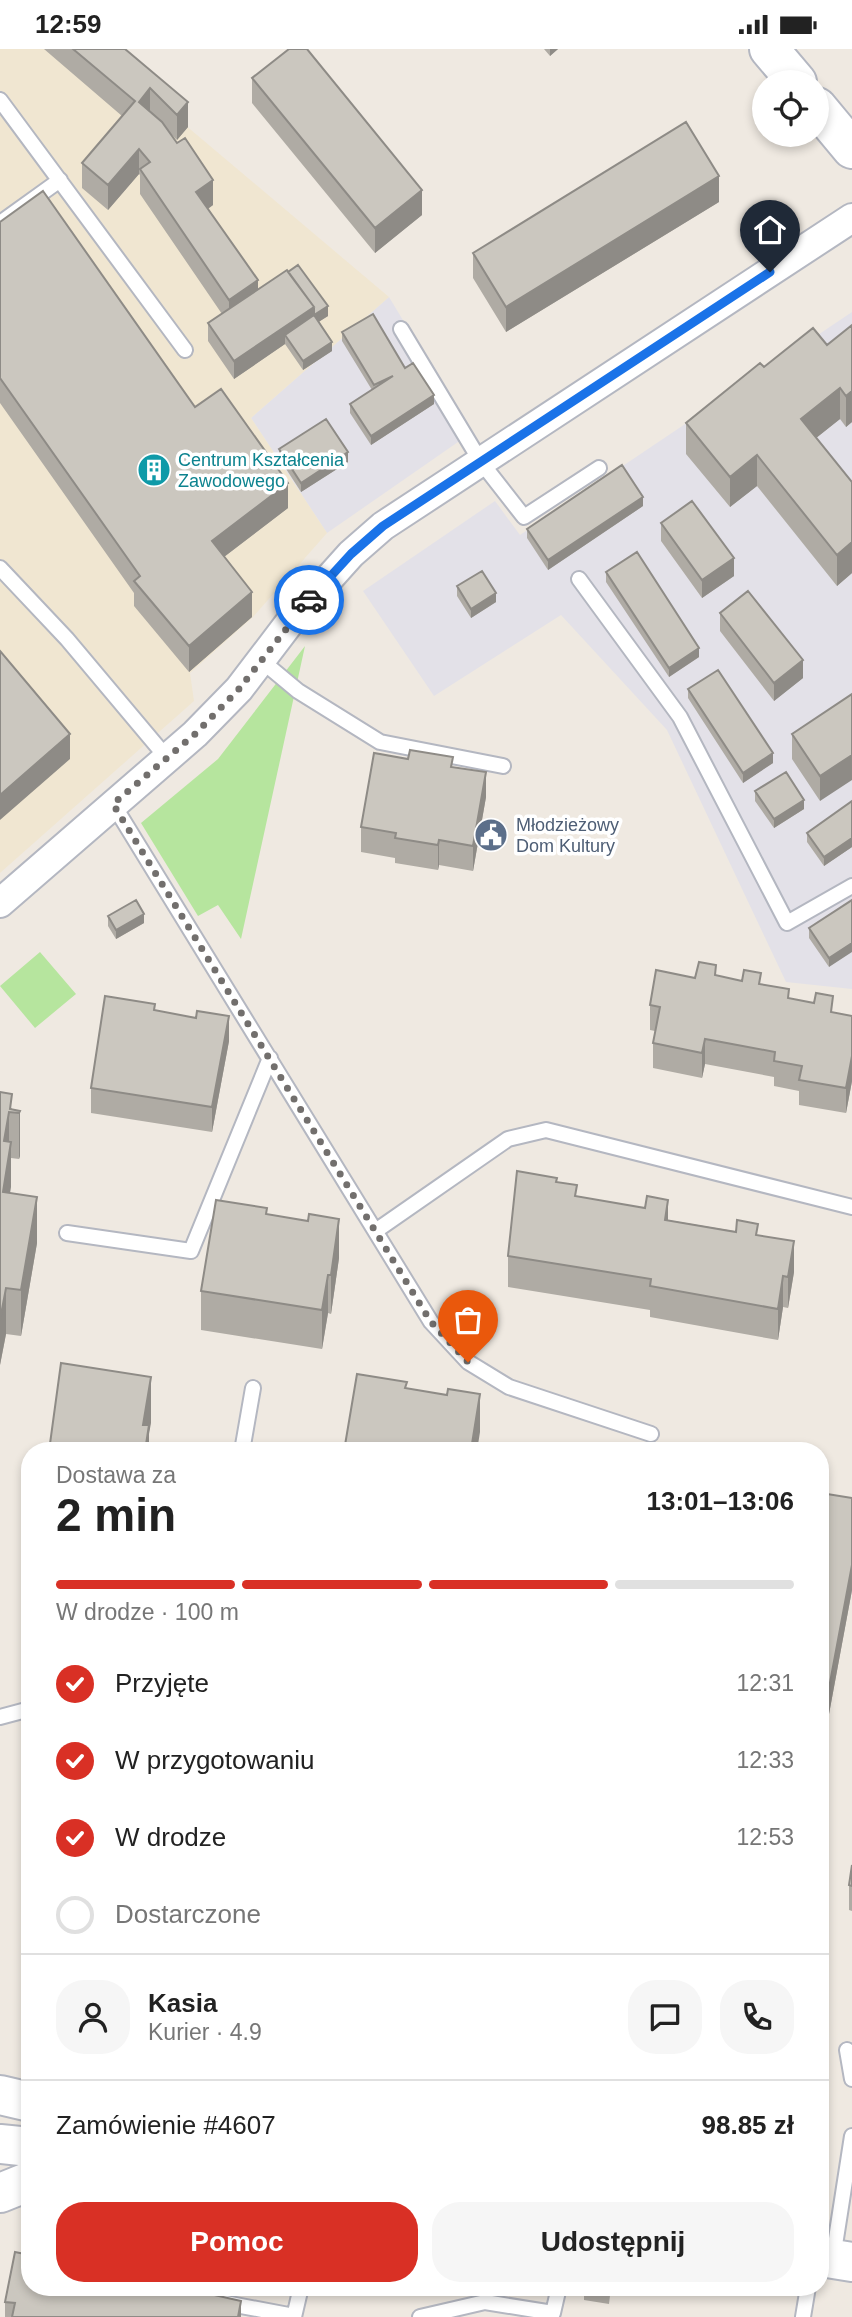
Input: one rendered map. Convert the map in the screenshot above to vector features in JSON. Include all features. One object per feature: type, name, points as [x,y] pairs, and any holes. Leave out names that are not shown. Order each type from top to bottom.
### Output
[{"type":"street","points":[[769,49],[787,70]]},
{"type":"street","points":[[829,121],[852,149]]},
{"type":"street","points":[[0,903],[195,734],[262,661],[290,622],[351,554],[383,526],[852,218]]},
{"type":"street","points":[[0,2095],[21,2100]]},
{"type":"street","points":[[0,2144],[21,2146]]},
{"type":"street","points":[[0,2193],[21,2185]]},
{"type":"lane","points":[[0,100],[186,350]]},
{"type":"lane","points":[[0,223],[60,180]]},
{"type":"lane","points":[[401,329],[481,462],[524,517],[598,468]]},
{"type":"lane","points":[[0,568],[67,639],[167,758]]},
{"type":"lane","points":[[579,579],[680,717],[787,923],[852,886]]},
{"type":"lane","points":[[262,661],[298,691],[380,742],[503,766]]},
{"type":"lane","points":[[113,804],[377,1230],[431,1322],[468,1362],[509,1387],[651,1434]]},
{"type":"lane","points":[[67,1233],[191,1251],[270,1058]]},
{"type":"lane","points":[[377,1230],[508,1139],[546,1130],[852,1207]]},
{"type":"lane","points":[[244,1442],[253,1388]]},
{"type":"lane","points":[[0,1717],[21,1711]]},
{"type":"lane","points":[[847,2050],[852,2079]]},
{"type":"lane","points":[[835,2259],[852,2136]]},
{"type":"lane","points":[[212,2300],[294,2316],[298,2296]]},
{"type":"lane","points":[[420,2317],[485,2302],[553,2313],[557,2296]]},
{"type":"lane","points":[[803,2317],[806,2296]]},
{"type":"shaded area","points":[[0,49],[95,49],[389,297],[251,418],[327,533],[253,617],[190,673],[194,701],[0,873]]},
{"type":"shaded area","points":[[389,297],[471,433],[327,533],[251,418]]},
{"type":"shaded area","points":[[852,312],[852,989],[786,982],[667,730],[561,615],[434,696],[363,591],[495,501],[520,535]]},
{"type":"green space","points":[[305,646],[241,939],[218,905],[198,916],[141,823],[218,759]]},
{"type":"green space","points":[[40,952],[76,994],[35,1028],[0,986]]},
{"type":"building","points":[[73,49],[125,49],[188,102],[177,115],[150,88],[139,102],[162,122],[177,143],[185,138],[213,180],[196,192],[258,280],[229,300],[140,169],[150,162],[139,149],[108,185],[82,163],[135,101]]},
{"type":"building","points":[[289,49],[307,49],[422,190],[375,228],[252,78]]},
{"type":"building","points":[[686,122],[719,176],[506,307],[473,253]]},
{"type":"building","name":"Centrum Kształcenia Zawodowego","points":[[43,191],[195,407],[221,389],[288,483],[212,541],[252,592],[189,646],[134,581],[140,576],[0,378],[0,222]]},
{"type":"building","points":[[298,265],[328,306],[314,315],[314,307],[288,272]]},
{"type":"building","points":[[287,270],[314,307],[234,361],[208,323]]},
{"type":"building","points":[[373,314],[405,368],[413,363],[434,395],[371,436],[350,404],[393,376],[374,385],[342,332]]},
{"type":"building","points":[[314,315],[332,342],[303,361],[285,335]]},
{"type":"building","points":[[852,325],[852,391],[846,396],[840,388],[801,419],[852,482],[852,542],[837,555],[757,455],[730,477],[686,423],[760,363],[764,367],[813,328],[827,345]]},
{"type":"building","points":[[326,419],[348,452],[301,483],[279,449]]},
{"type":"building","points":[[622,465],[643,497],[548,560],[527,529]]},
{"type":"building","points":[[692,501],[734,558],[702,580],[661,523]]},
{"type":"building","points":[[637,552],[699,648],[669,668],[606,572]]},
{"type":"building","points":[[482,571],[496,593],[471,609],[457,586]]},
{"type":"building","points":[[748,591],[803,660],[774,683],[720,613]]},
{"type":"building","points":[[0,651],[70,734],[0,795]]},
{"type":"building","points":[[718,670],[773,753],[743,773],[688,689]]},
{"type":"building","points":[[852,694],[852,755],[820,776],[792,734]]},
{"type":"building","points":[[410,750],[453,757],[451,767],[486,772],[473,846],[439,840],[438,845],[395,838],[396,833],[361,827],[374,753],[408,759]]},
{"type":"building","points":[[786,772],[804,800],[774,819],[755,791]]},
{"type":"building","points":[[852,801],[852,838],[824,857],[807,833]]},
{"type":"building","points":[[136,900],[144,914],[116,930],[108,916]]},
{"type":"building","points":[[852,900],[852,943],[829,958],[809,928]]},
{"type":"building","points":[[699,962],[716,965],[715,975],[742,981],[744,970],[761,973],[759,984],[789,989],[788,998],[814,1003],[816,993],[833,996],[831,1012],[852,1016],[852,1056],[846,1088],[799,1080],[802,1066],[774,1061],[775,1052],[705,1039],[702,1053],[653,1043],[660,1007],[650,1005],[656,970],[695,978]]},
{"type":"building","points":[[105,996],[155,1004],[154,1010],[196,1018],[197,1011],[229,1016],[212,1107],[91,1088]]},
{"type":"building","points":[[0,1092],[12,1094],[10,1109],[20,1111],[9,1112],[4,1141],[11,1142],[3,1192],[37,1197],[21,1290],[6,1288],[0,1320]]},
{"type":"building","points":[[517,1171],[557,1178],[556,1182],[577,1185],[575,1196],[645,1208],[647,1196],[668,1200],[665,1220],[736,1232],[737,1220],[758,1224],[756,1235],[794,1241],[788,1277],[783,1276],[778,1309],[650,1286],[651,1279],[508,1256]]},
{"type":"building","points":[[216,1200],[267,1208],[266,1214],[308,1221],[309,1214],[339,1219],[331,1275],[328,1275],[322,1310],[201,1291]]},
{"type":"building","points":[[61,1363],[151,1377],[143,1425],[149,1425],[146,1442],[50,1442]]},
{"type":"building","points":[[357,1374],[407,1382],[405,1388],[447,1395],[448,1389],[480,1394],[472,1442],[346,1442]]},
{"type":"building","points":[[829,1494],[852,1498],[852,1565],[829,1688]]},
{"type":"building","points":[[852,1865],[852,1886],[849,1885]]},
{"type":"building","points":[[15,2252],[21,2253],[21,2296],[219,2296],[241,2301],[238,2317],[12,2317],[15,2303],[5,2302]]},
{"type":"way so far","points":[[309,600],[239,689],[195,734],[113,804],[184,923],[377,1230],[431,1322],[468,1362]]},
{"type":"place","name":"Centrum Kształcenia Zawodowego","points":[[154,470]]},
{"type":"place","name":"Młodzieżowy Dom Kultury","points":[[491,835]]},
{"type":"route","points":[[309,600],[351,554],[383,526],[770,272]]}]
